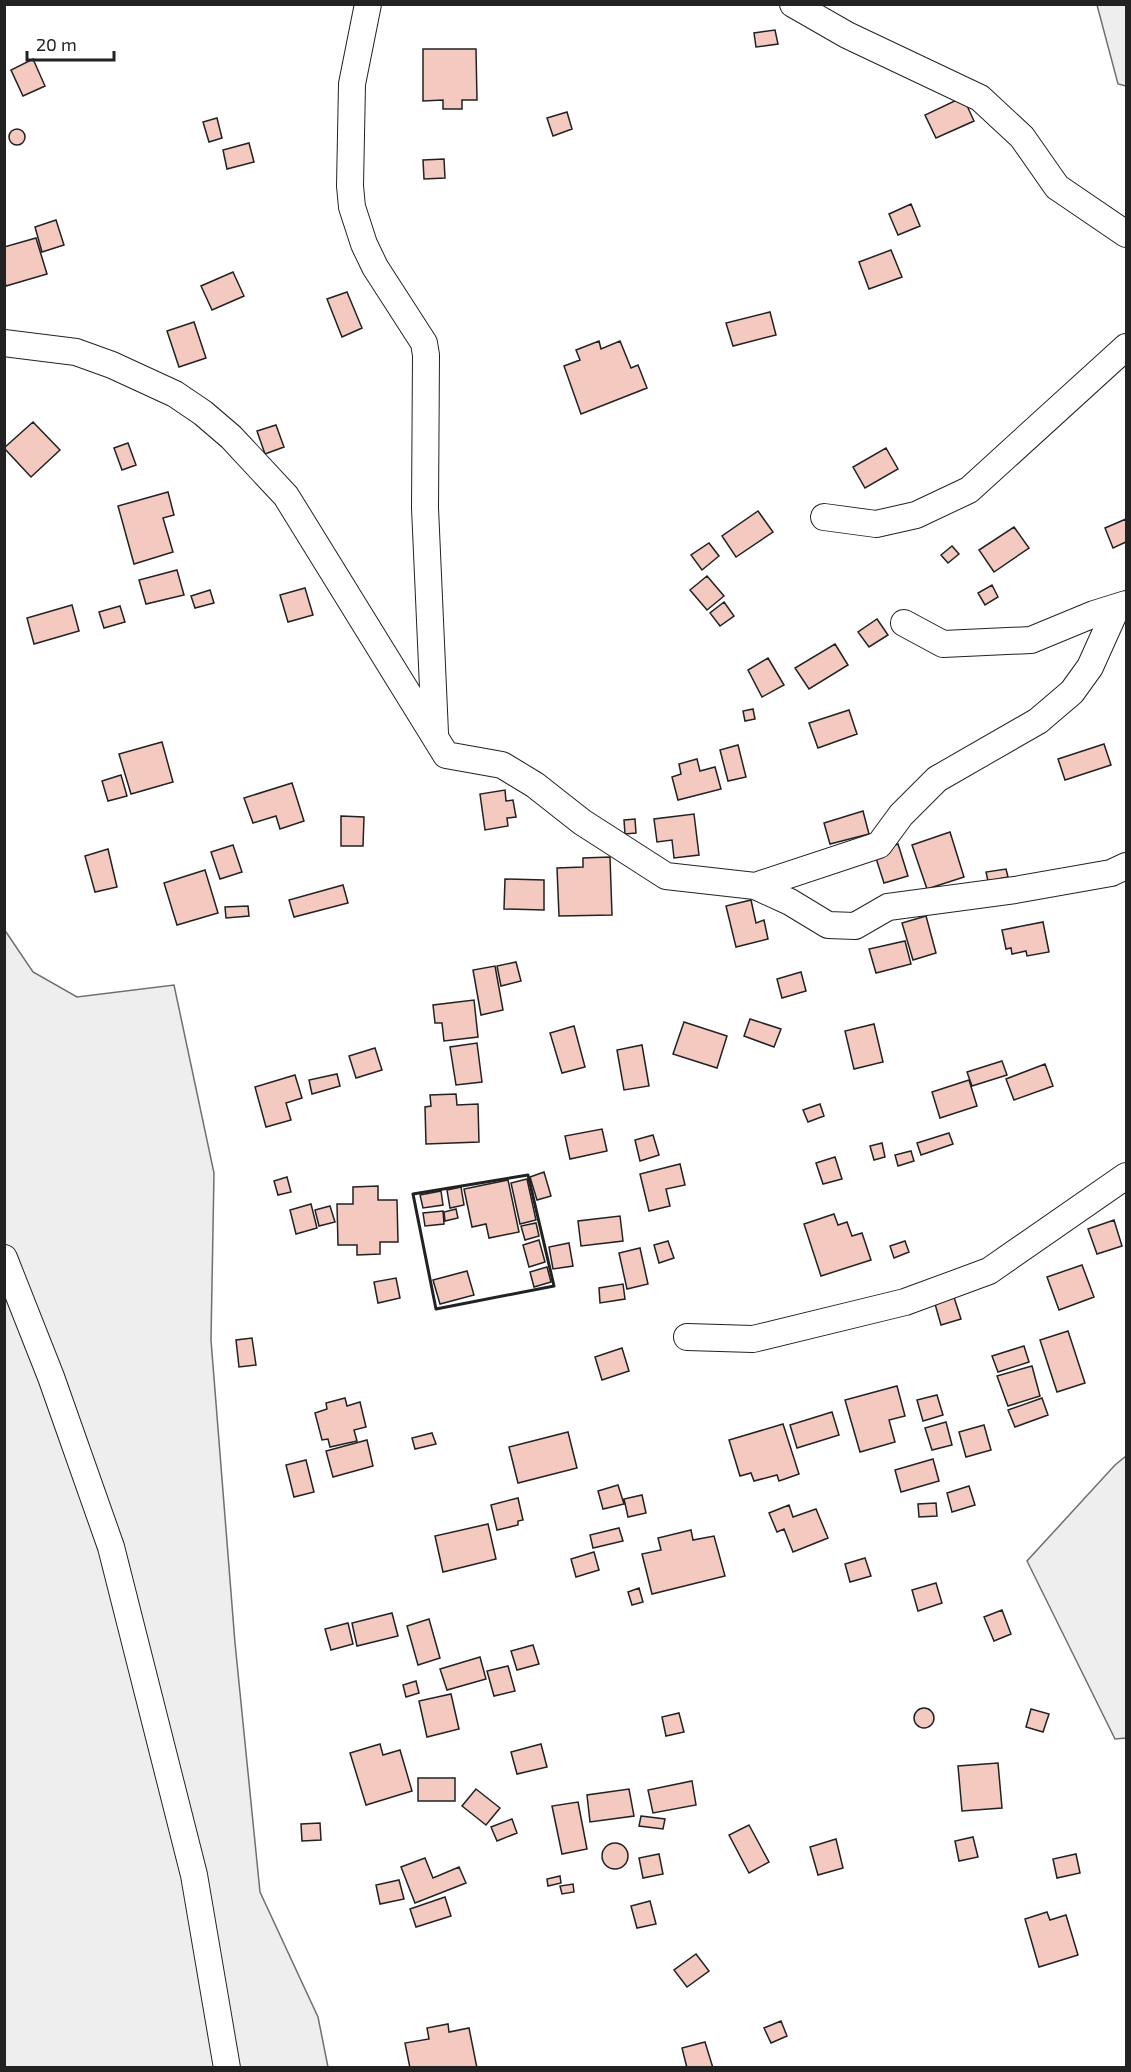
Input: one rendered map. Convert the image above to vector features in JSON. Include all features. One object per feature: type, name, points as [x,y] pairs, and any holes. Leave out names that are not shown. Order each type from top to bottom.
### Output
[{"type":"street","points":[[368,4],[352,84],[350,186],[352,207],[364,244],[375,267],[424,343],[426,356],[425,508],[435,736]]},
{"type":"street","points":[[793,4],[847,35],[980,98],[1022,137],[1057,186],[1126,234]]},
{"type":"street","points":[[4,343],[76,352],[112,364],[175,394],[203,413],[231,437],[286,496],[446,755],[502,765],[535,786],[582,822],[666,876],[754,886],[828,925],[855,926],[888,907],[1015,890],[1111,873],[1126,866]]},
{"type":"street","points":[[824,517],[876,524],[916,516],[969,490],[1126,347]]},
{"type":"street","points":[[754,886],[879,845],[901,815],[937,779],[1038,721],[1072,692],[1090,667],[1122,606]]},
{"type":"street","points":[[904,623],[943,644],[1031,640],[1094,614],[1122,606]]},
{"type":"street","points":[[687,1337],[753,1339],[905,1302],[989,1271],[1126,1176]]},
{"type":"street","points":[[4,1257],[51,1377],[111,1547],[194,1875],[226,2067]]},
{"type":"shaded area","points":[[1097,5],[1126,5],[1126,86],[1118,84]]},
{"type":"shaded area","points":[[4,929],[33,972],[77,997],[174,985],[214,1173],[211,1340],[235,1643],[260,1892],[318,2017],[328,2067],[5,2067]]},
{"type":"shaded area","points":[[1126,1456],[1126,1738],[1115,1739],[1027,1561],[1115,1465]]},
{"type":"building","points":[[775,30],[778,44],[756,47],[754,33]]},
{"type":"building","points":[[423,49],[476,49],[477,100],[462,100],[462,109],[443,109],[443,100],[423,101]]},
{"type":"building","points":[[33,59],[45,86],[23,96],[11,70]]},
{"type":"building","points":[[963,97],[974,121],[936,138],[925,115]]},
{"type":"building","points":[[567,112],[572,129],[553,136],[547,118]]},
{"type":"building","points":[[217,118],[222,138],[209,142],[203,122]]},
{"type":"building","points":[[17,129],[23,131],[25,137],[23,143],[17,145],[11,143],[9,137],[11,131]]},
{"type":"building","points":[[249,143],[254,162],[227,169],[223,150]]},
{"type":"building","points":[[444,159],[445,178],[424,179],[423,160]]},
{"type":"building","points":[[911,204],[920,226],[898,235],[889,214]]},
{"type":"building","points":[[56,220],[64,245],[42,252],[35,227]]},
{"type":"building","points":[[36,238],[47,274],[6,286],[4,247]]},
{"type":"building","points":[[891,250],[902,277],[869,289],[859,262]]},
{"type":"building","points":[[233,272],[244,296],[212,310],[201,286]]},
{"type":"building","points":[[347,292],[362,328],[342,337],[327,299]]},
{"type":"building","points":[[770,312],[776,335],[733,346],[726,323]]},
{"type":"building","points":[[194,322],[206,358],[179,367],[167,331]]},
{"type":"building","points":[[599,341],[601,349],[620,341],[631,368],[638,365],[647,388],[581,414],[564,366],[580,360],[576,350]]},
{"type":"building","points":[[33,422],[60,450],[31,477],[4,448]]},
{"type":"building","points":[[276,425],[284,447],[265,454],[257,431]]},
{"type":"building","points":[[128,443],[136,465],[122,470],[114,448]]},
{"type":"building","points":[[886,448],[898,469],[865,488],[853,467]]},
{"type":"building","points":[[168,492],[174,515],[163,518],[173,552],[134,564],[118,506]]},
{"type":"building","points":[[758,511],[773,532],[736,557],[722,536]]},
{"type":"building","points":[[1126,519],[1126,542],[1113,548],[1105,528]]},
{"type":"building","points":[[1014,527],[1029,548],[994,572],[979,550]]},
{"type":"building","points":[[709,543],[719,556],[702,570],[691,555]]},
{"type":"building","points":[[952,546],[959,554],[948,563],[941,555]]},
{"type":"building","points":[[177,570],[184,595],[146,604],[139,580]]},
{"type":"building","points":[[707,576],[724,596],[707,610],[690,590]]},
{"type":"building","points":[[992,585],[998,597],[985,605],[978,593]]},
{"type":"building","points":[[305,588],[313,615],[288,622],[280,595]]},
{"type":"building","points":[[210,590],[214,603],[195,608],[191,596]]},
{"type":"building","points":[[724,602],[734,616],[720,626],[710,613]]},
{"type":"building","points":[[72,605],[79,631],[34,644],[27,618]]},
{"type":"building","points":[[120,606],[125,622],[104,628],[99,612]]},
{"type":"building","points":[[877,619],[888,635],[869,647],[858,632]]},
{"type":"building","points":[[835,644],[848,665],[809,689],[795,668]]},
{"type":"building","points":[[768,658],[784,685],[762,697],[748,670]]},
{"type":"building","points":[[753,709],[755,719],[745,721],[743,711]]},
{"type":"building","points":[[849,710],[857,734],[818,748],[809,723]]},
{"type":"building","points":[[162,742],[173,782],[131,794],[119,754]]},
{"type":"building","points":[[1104,744],[1111,765],[1065,780],[1058,759]]},
{"type":"building","points":[[738,745],[746,777],[728,781],[720,750]]},
{"type":"building","points":[[697,759],[700,771],[715,767],[721,789],[678,800],[672,777],[681,774],[679,764]]},
{"type":"building","points":[[121,775],[127,796],[108,801],[102,781]]},
{"type":"building","points":[[292,783],[304,821],[280,829],[276,816],[253,823],[244,798]]},
{"type":"building","points":[[505,790],[506,801],[513,800],[516,817],[507,818],[508,826],[485,830],[480,794]]},
{"type":"building","points":[[863,811],[869,834],[830,844],[824,823]]},
{"type":"building","points":[[694,814],[699,855],[674,858],[672,840],[657,842],[654,819]]},
{"type":"building","points":[[341,816],[364,817],[363,846],[341,846]]},
{"type":"building","points":[[635,819],[636,833],[625,834],[624,820]]},
{"type":"building","points":[[950,832],[964,877],[927,889],[912,845]]},
{"type":"building","points":[[898,844],[908,876],[884,883],[874,852]]},
{"type":"building","points":[[233,845],[242,872],[220,879],[211,852]]},
{"type":"building","points":[[108,849],[117,887],[95,892],[85,856]]},
{"type":"building","points":[[610,857],[612,915],[559,916],[557,868],[583,867],[583,858]]},
{"type":"building","points":[[1006,869],[1008,877],[988,881],[986,872]]},
{"type":"building","points":[[205,870],[218,913],[177,925],[164,883]]},
{"type":"building","points":[[505,879],[544,880],[544,910],[504,909]]},
{"type":"building","points":[[343,885],[348,903],[294,917],[289,900]]},
{"type":"building","points":[[751,900],[756,923],[764,920],[768,939],[736,947],[726,906]]},
{"type":"building","points":[[248,906],[249,916],[226,918],[225,907]]},
{"type":"building","points":[[926,916],[936,953],[913,960],[902,923]]},
{"type":"building","points":[[1043,922],[1049,952],[1027,956],[1026,951],[1012,954],[1011,948],[1006,949],[1002,930]]},
{"type":"building","points":[[905,941],[911,964],[876,973],[869,949]]},
{"type":"building","points":[[516,962],[521,981],[501,986],[497,966]]},
{"type":"building","points":[[495,966],[503,1010],[481,1015],[473,970]]},
{"type":"building","points":[[801,972],[806,991],[782,998],[777,979]]},
{"type":"building","points":[[474,1000],[478,1037],[444,1041],[442,1023],[435,1023],[433,1005]]},
{"type":"building","points":[[750,1019],[781,1029],[774,1047],[744,1036]]},
{"type":"building","points":[[684,1022],[727,1036],[717,1068],[673,1054]]},
{"type":"building","points":[[874,1024],[883,1062],[854,1069],[845,1031]]},
{"type":"building","points":[[574,1026],[585,1067],[562,1073],[550,1033]]},
{"type":"building","points":[[477,1043],[482,1082],[456,1085],[450,1047]]},
{"type":"building","points":[[642,1045],[649,1086],[624,1090],[617,1050]]},
{"type":"building","points":[[375,1048],[382,1070],[356,1078],[349,1056]]},
{"type":"building","points":[[1002,1061],[1007,1075],[972,1086],[967,1072]]},
{"type":"building","points":[[1045,1064],[1053,1086],[1014,1100],[1006,1079]]},
{"type":"building","points":[[337,1074],[340,1086],[312,1094],[309,1080]]},
{"type":"building","points":[[295,1075],[302,1098],[286,1103],[291,1120],[266,1127],[255,1087]]},
{"type":"building","points":[[969,1080],[977,1106],[940,1118],[932,1092]]},
{"type":"building","points":[[456,1094],[457,1105],[478,1104],[479,1142],[426,1144],[425,1107],[431,1106],[430,1095]]},
{"type":"building","points":[[820,1104],[824,1116],[808,1122],[803,1110]]},
{"type":"building","points":[[602,1129],[607,1151],[570,1159],[565,1136]]},
{"type":"building","points":[[949,1133],[953,1144],[921,1155],[917,1143]]},
{"type":"building","points":[[653,1135],[659,1155],[640,1161],[635,1140]]},
{"type":"building","points":[[882,1143],[885,1157],[874,1160],[870,1146]]},
{"type":"building","points":[[911,1151],[914,1161],[898,1166],[895,1155]]},
{"type":"building","points":[[835,1157],[842,1179],[823,1184],[816,1163]]},
{"type":"building","points":[[680,1164],[685,1185],[666,1189],[670,1206],[649,1211],[640,1174]]},
{"type":"building","points":[[544,1172],[551,1196],[537,1200],[530,1177]]},
{"type":"building","points":[[287,1177],[291,1192],[278,1195],[274,1181]]},
{"type":"building","points":[[527,1179],[536,1220],[520,1224],[511,1183]]},
{"type":"building","points":[[508,1180],[519,1232],[489,1238],[486,1224],[472,1227],[464,1189]]},
{"type":"building","points":[[378,1186],[378,1200],[397,1200],[398,1242],[380,1242],[380,1254],[357,1255],[357,1245],[338,1245],[337,1204],[353,1204],[353,1187]]},
{"type":"building","points":[[461,1187],[464,1205],[450,1208],[447,1190]]},
{"type":"building","points":[[441,1191],[443,1205],[423,1208],[420,1195]]},
{"type":"building","points":[[311,1204],[317,1228],[296,1234],[290,1210]]},
{"type":"building","points":[[330,1206],[335,1222],[319,1226],[315,1210]]},
{"type":"building","points":[[456,1209],[458,1218],[445,1221],[444,1212]]},
{"type":"building","points":[[443,1211],[444,1224],[425,1226],[423,1213]]},
{"type":"building","points":[[834,1214],[838,1225],[847,1222],[852,1236],[862,1233],[871,1260],[821,1276],[804,1224]]},
{"type":"building","points":[[620,1216],[623,1241],[581,1246],[578,1221]]},
{"type":"building","points":[[1114,1220],[1122,1246],[1097,1254],[1088,1229]]},
{"type":"building","points":[[536,1223],[539,1236],[525,1240],[521,1226]]},
{"type":"building","points":[[539,1240],[545,1262],[529,1267],[523,1245]]},
{"type":"building","points":[[668,1241],[674,1258],[659,1263],[654,1245]]},
{"type":"building","points":[[905,1241],[909,1252],[894,1258],[890,1246]]},
{"type":"building","points":[[569,1243],[573,1266],[553,1269],[549,1247]]},
{"type":"building","points":[[640,1248],[648,1284],[627,1289],[619,1253]]},
{"type":"building","points":[[1082,1265],[1094,1297],[1059,1310],[1047,1277]]},
{"type":"building","points":[[547,1267],[551,1282],[534,1287],[530,1272]]},
{"type":"building","points":[[467,1271],[474,1295],[440,1304],[433,1280]]},
{"type":"building","points":[[396,1278],[400,1298],[378,1303],[374,1282]]},
{"type":"building","points":[[623,1284],[625,1299],[600,1303],[599,1288]]},
{"type":"building","points":[[952,1291],[961,1319],[941,1325],[933,1297]]},
{"type":"building","points":[[1068,1331],[1085,1383],[1057,1392],[1040,1340]]},
{"type":"building","points":[[252,1338],[256,1365],[239,1367],[236,1340]]},
{"type":"building","points":[[1024,1346],[1029,1362],[998,1372],[992,1356]]},
{"type":"building","points":[[622,1348],[629,1371],[602,1380],[595,1357]]},
{"type":"building","points":[[1032,1366],[1040,1396],[1008,1406],[997,1376]]},
{"type":"building","points":[[897,1386],[905,1416],[889,1420],[895,1442],[860,1452],[845,1400]]},
{"type":"building","points":[[937,1395],[943,1415],[923,1421],[917,1400]]},
{"type":"building","points":[[345,1398],[347,1406],[360,1402],[366,1427],[354,1430],[357,1441],[330,1447],[328,1439],[322,1440],[315,1413],[327,1409],[326,1403]]},
{"type":"building","points":[[1042,1398],[1048,1415],[1015,1427],[1008,1410]]},
{"type":"building","points":[[832,1412],[839,1435],[797,1448],[790,1425]]},
{"type":"building","points":[[946,1422],[952,1445],[932,1450],[925,1428]]},
{"type":"building","points":[[783,1424],[799,1474],[779,1481],[777,1475],[754,1481],[751,1473],[740,1476],[729,1440]]},
{"type":"building","points":[[984,1425],[991,1450],[966,1457],[959,1432]]},
{"type":"building","points":[[568,1432],[577,1468],[518,1483],[509,1447]]},
{"type":"building","points":[[432,1433],[436,1444],[415,1449],[412,1438]]},
{"type":"building","points":[[367,1440],[373,1466],[333,1477],[326,1451]]},
{"type":"building","points":[[933,1459],[939,1481],[901,1492],[895,1470]]},
{"type":"building","points":[[306,1460],[314,1492],[294,1497],[286,1465]]},
{"type":"building","points":[[618,1485],[624,1504],[603,1509],[598,1491]]},
{"type":"building","points":[[969,1486],[975,1505],[952,1512],[947,1493]]},
{"type":"building","points":[[642,1495],[646,1513],[628,1517],[624,1499]]},
{"type":"building","points":[[518,1498],[523,1520],[518,1521],[518,1525],[497,1530],[491,1505]]},
{"type":"building","points":[[936,1503],[937,1516],[919,1517],[918,1504]]},
{"type":"building","points":[[789,1505],[793,1517],[816,1509],[828,1538],[793,1552],[784,1529],[777,1532],[769,1513]]},
{"type":"building","points":[[488,1524],[496,1559],[443,1572],[435,1536]]},
{"type":"building","points":[[619,1528],[623,1541],[593,1548],[590,1535]]},
{"type":"building","points":[[691,1530],[693,1540],[714,1536],[725,1576],[652,1594],[642,1554],[661,1550],[658,1538]]},
{"type":"building","points":[[594,1552],[599,1570],[576,1577],[571,1559]]},
{"type":"building","points":[[865,1558],[871,1576],[850,1582],[845,1564]]},
{"type":"building","points":[[936,1583],[942,1603],[918,1611],[912,1590]]},
{"type":"building","points":[[639,1588],[643,1602],[632,1605],[628,1592]]},
{"type":"building","points":[[1002,1610],[1011,1634],[994,1641],[984,1617]]},
{"type":"building","points":[[392,1613],[398,1636],[357,1646],[352,1623]]},
{"type":"building","points":[[429,1619],[440,1658],[418,1665],[407,1626]]},
{"type":"building","points":[[348,1623],[353,1644],[331,1650],[325,1629]]},
{"type":"building","points":[[533,1645],[539,1664],[517,1670],[511,1651]]},
{"type":"building","points":[[480,1657],[486,1679],[447,1690],[440,1669]]},
{"type":"building","points":[[508,1666],[515,1691],[494,1696],[487,1671]]},
{"type":"building","points":[[416,1681],[419,1693],[406,1697],[403,1685]]},
{"type":"building","points":[[451,1694],[459,1729],[427,1737],[419,1701]]},
{"type":"building","points":[[920,1708],[928,1708],[934,1714],[934,1722],[928,1728],[920,1728],[914,1722],[914,1714]]},
{"type":"building","points":[[1031,1709],[1049,1714],[1043,1732],[1026,1727]]},
{"type":"building","points":[[679,1713],[684,1732],[666,1736],[662,1717]]},
{"type":"building","points":[[380,1744],[383,1755],[400,1750],[412,1791],[366,1805],[350,1753]]},
{"type":"building","points":[[541,1744],[547,1767],[517,1774],[511,1752]]},
{"type":"building","points":[[998,1763],[1002,1808],[962,1811],[958,1766]]},
{"type":"building","points":[[418,1778],[455,1778],[455,1801],[418,1801]]},
{"type":"building","points":[[692,1781],[696,1805],[653,1813],[648,1790]]},
{"type":"building","points":[[476,1789],[500,1808],[486,1825],[462,1806]]},
{"type":"building","points":[[629,1789],[634,1816],[590,1822],[587,1795]]},
{"type":"building","points":[[578,1802],[587,1849],[562,1854],[552,1806]]},
{"type":"building","points":[[641,1816],[665,1819],[663,1829],[639,1826]]},
{"type":"building","points":[[512,1819],[517,1833],[497,1841],[491,1827]]},
{"type":"building","points":[[320,1823],[321,1840],[302,1841],[301,1824]]},
{"type":"building","points":[[749,1825],[769,1862],[749,1873],[729,1835]]},
{"type":"building","points":[[973,1837],[978,1857],[959,1861],[955,1841]]},
{"type":"building","points":[[836,1839],[843,1868],[818,1875],[810,1847]]},
{"type":"building","points":[[615,1843],[624,1847],[628,1856],[624,1865],[615,1869],[606,1865],[602,1856],[606,1847]]},
{"type":"building","points":[[659,1854],[663,1874],[643,1878],[639,1858]]},
{"type":"building","points":[[1076,1854],[1080,1873],[1057,1878],[1053,1859]]},
{"type":"building","points":[[425,1858],[433,1878],[459,1867],[466,1883],[415,1903],[401,1867]]},
{"type":"building","points":[[560,1876],[561,1883],[548,1886],[547,1879]]},
{"type":"building","points":[[399,1880],[404,1899],[380,1904],[376,1885]]},
{"type":"building","points":[[573,1884],[574,1892],[562,1894],[560,1886]]},
{"type":"building","points":[[445,1897],[451,1916],[416,1927],[410,1909]]},
{"type":"building","points":[[650,1901],[656,1924],[637,1928],[631,1906]]},
{"type":"building","points":[[1047,1912],[1050,1920],[1066,1915],[1078,1955],[1039,1967],[1025,1919]]},
{"type":"building","points":[[696,1954],[709,1971],[687,1987],[674,1970]]},
{"type":"building","points":[[781,2021],[787,2036],[771,2043],[764,2028]]},
{"type":"building","points":[[448,2024],[449,2032],[469,2028],[477,2068],[410,2068],[405,2043],[429,2039],[427,2028]]},
{"type":"building","points":[[705,2042],[713,2068],[687,2068],[682,2048]]},
{"type":"wall","points":[[528,1175],[554,1286],[436,1309],[413,1194],[528,1175]]}]
